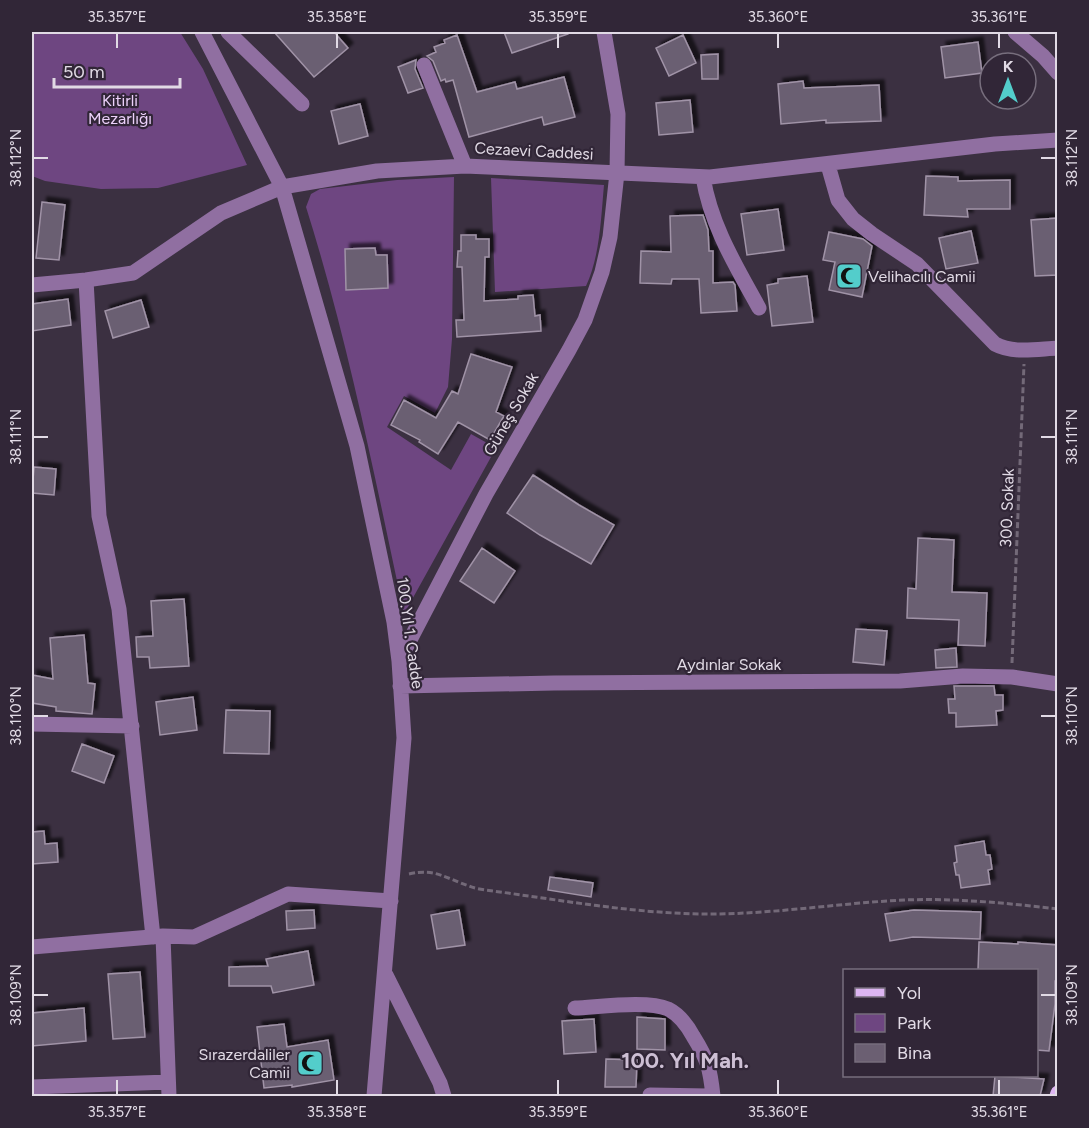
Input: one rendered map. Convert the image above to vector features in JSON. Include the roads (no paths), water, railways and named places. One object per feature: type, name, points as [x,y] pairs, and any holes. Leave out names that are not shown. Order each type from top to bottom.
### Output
[{"type":"street","name":"100.Yıl 1. Cadde","points":[[204,32],[282,187],[357,446],[394,622],[404,738],[374,1096]]},
{"type":"street","points":[[228,32],[302,104]]},
{"type":"street","name":"Güneş Sokak","points":[[399,661],[492,484],[585,320],[606,261],[617,173],[618,114],[604,32]]},
{"type":"street","points":[[1015,32],[1043,56],[1058,73]]},
{"type":"street","points":[[424,64],[465,166]]},
{"type":"street","name":"Cezaevi Caddesi","points":[[32,285],[134,273],[221,213],[282,187],[377,171],[465,166],[703,177],[828,165],[985,145],[1058,140]]},
{"type":"street","points":[[828,165],[838,200],[853,219],[917,264],[995,344],[1003,348],[1025,350],[1058,348]]},
{"type":"street","points":[[703,177],[706,196],[723,242],[759,308]]},
{"type":"street","points":[[32,1087],[169,1089],[158,937],[119,609],[99,516],[86,280]]},
{"type":"street","name":"Aydınlar Sokak","points":[[400,686],[566,682],[900,681],[963,676],[1012,677],[1058,684]]},
{"type":"street","points":[[32,724],[132,726]]},
{"type":"street","points":[[32,947],[158,937],[194,937],[288,894],[391,901]]},
{"type":"street","points":[[385,973],[440,1083],[444,1096]]},
{"type":"street","points":[[576,1008],[644,1005],[667,1009],[687,1024],[707,1058],[710,1068],[711,1096],[650,1095]]},
{"type":"place","name":"Velihacılı Camii","points":[[849,276]]},
{"type":"place","name":"Sırazerdaliler Camii","points":[[310,1063]]},
{"type":"district","name":"100. Yıl Mah.","points":[[685,1060]]},
{"type":"park label","name":"Kitirli Mezarlığı","points":[[120,109]]}]
